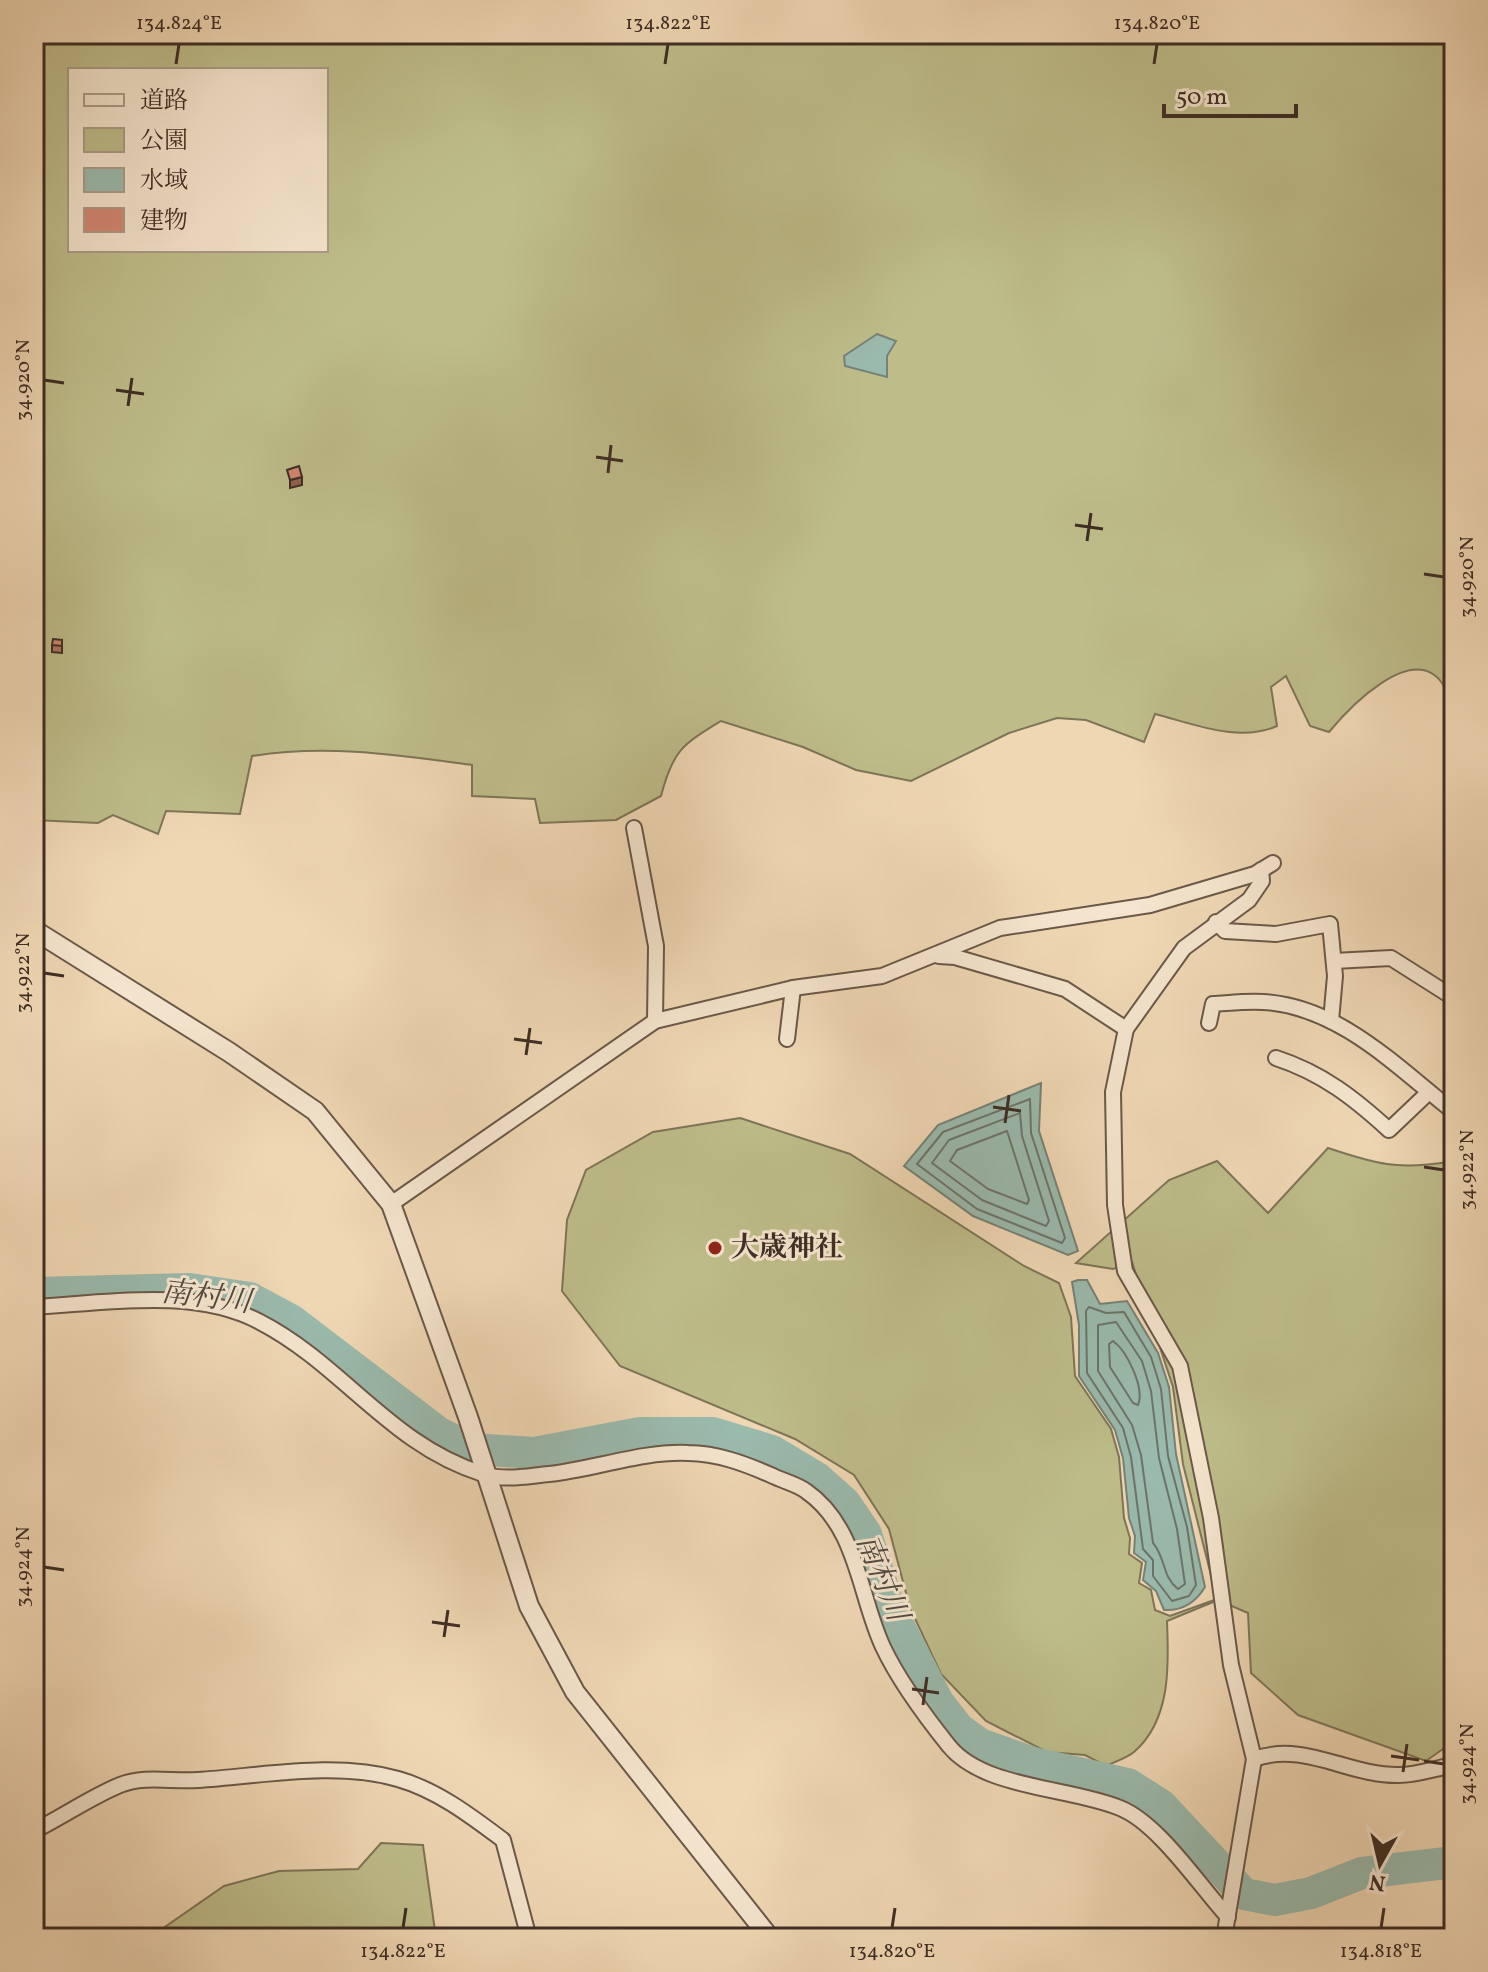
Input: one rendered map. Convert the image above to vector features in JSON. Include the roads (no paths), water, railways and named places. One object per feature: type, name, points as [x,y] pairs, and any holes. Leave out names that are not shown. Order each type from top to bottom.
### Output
[{"type":"street","points":[[634,828],[656,946],[655,1021]]},
{"type":"street","points":[[391,1204],[655,1021],[793,988],[882,976],[1000,928],[1150,905],[1267,867],[1249,900],[1184,948],[1126,1029],[1113,1092],[1115,1205],[1125,1271],[1180,1366],[1211,1518],[1231,1665],[1254,1759],[1224,1938]]},
{"type":"street","points":[[1216,922],[1225,931],[1276,934],[1330,924],[1334,961],[1331,1021]]},
{"type":"street","points":[[34,930],[229,1052],[315,1111],[391,1204],[487,1475],[529,1606],[575,1692],[770,1938]]},
{"type":"street","points":[[925,956],[955,957],[1065,989],[1126,1029]]},
{"type":"street","points":[[1334,961],[1391,958],[1454,998]]},
{"type":"street","points":[[787,1039],[793,988]]},
{"type":"street","points":[[1209,1023],[1213,1004],[1265,1002],[1331,1021],[1351,1031],[1454,1112]]},
{"type":"street","points":[[1276,1058],[1309,1069],[1349,1094],[1389,1130],[1429,1092]]},
{"type":"street","points":[[34,1307],[168,1301],[221,1308],[257,1320],[300,1346],[385,1422],[437,1457],[487,1475],[508,1478],[562,1473],[688,1453],[741,1462],[806,1491],[832,1518],[862,1575],[883,1646],[951,1749],[999,1777],[1123,1808],[1156,1831],[1228,1917]]},
{"type":"street","points":[[1254,1759],[1271,1752],[1297,1752],[1399,1775],[1454,1765]]},
{"type":"street","points":[[34,1831],[119,1785],[139,1780],[197,1780],[255,1772],[348,1772],[397,1778],[431,1792],[503,1840],[529,1938]]},
{"type":"water","points":[[877,334],[896,341],[887,356],[887,377],[845,366],[844,356]]},
{"type":"water","points":[[1041,1083],[1039,1131],[1078,1251],[1068,1255],[973,1216],[904,1166],[938,1125]]},
{"type":"water","points":[[1087,1280],[1100,1304],[1127,1301],[1158,1353],[1169,1387],[1176,1454],[1205,1587],[1193,1601],[1177,1609],[1164,1610],[1156,1591],[1143,1580],[1146,1562],[1134,1553],[1135,1536],[1129,1518],[1123,1458],[1115,1430],[1079,1376],[1079,1325],[1072,1282]]},
{"type":"waterway","name":"南村川","points":[[34,1293],[190,1289],[250,1298],[291,1320],[439,1433],[472,1449],[534,1453],[640,1433],[713,1433],[772,1451],[817,1478],[845,1503],[866,1534],[889,1607],[938,1702],[959,1729],[980,1744],[1034,1763],[1128,1784],[1161,1805],[1244,1894],[1275,1900],[1311,1893],[1362,1873],[1454,1862]]},
{"type":"place","name":"大歳神社","points":[[715,1248]]}]
